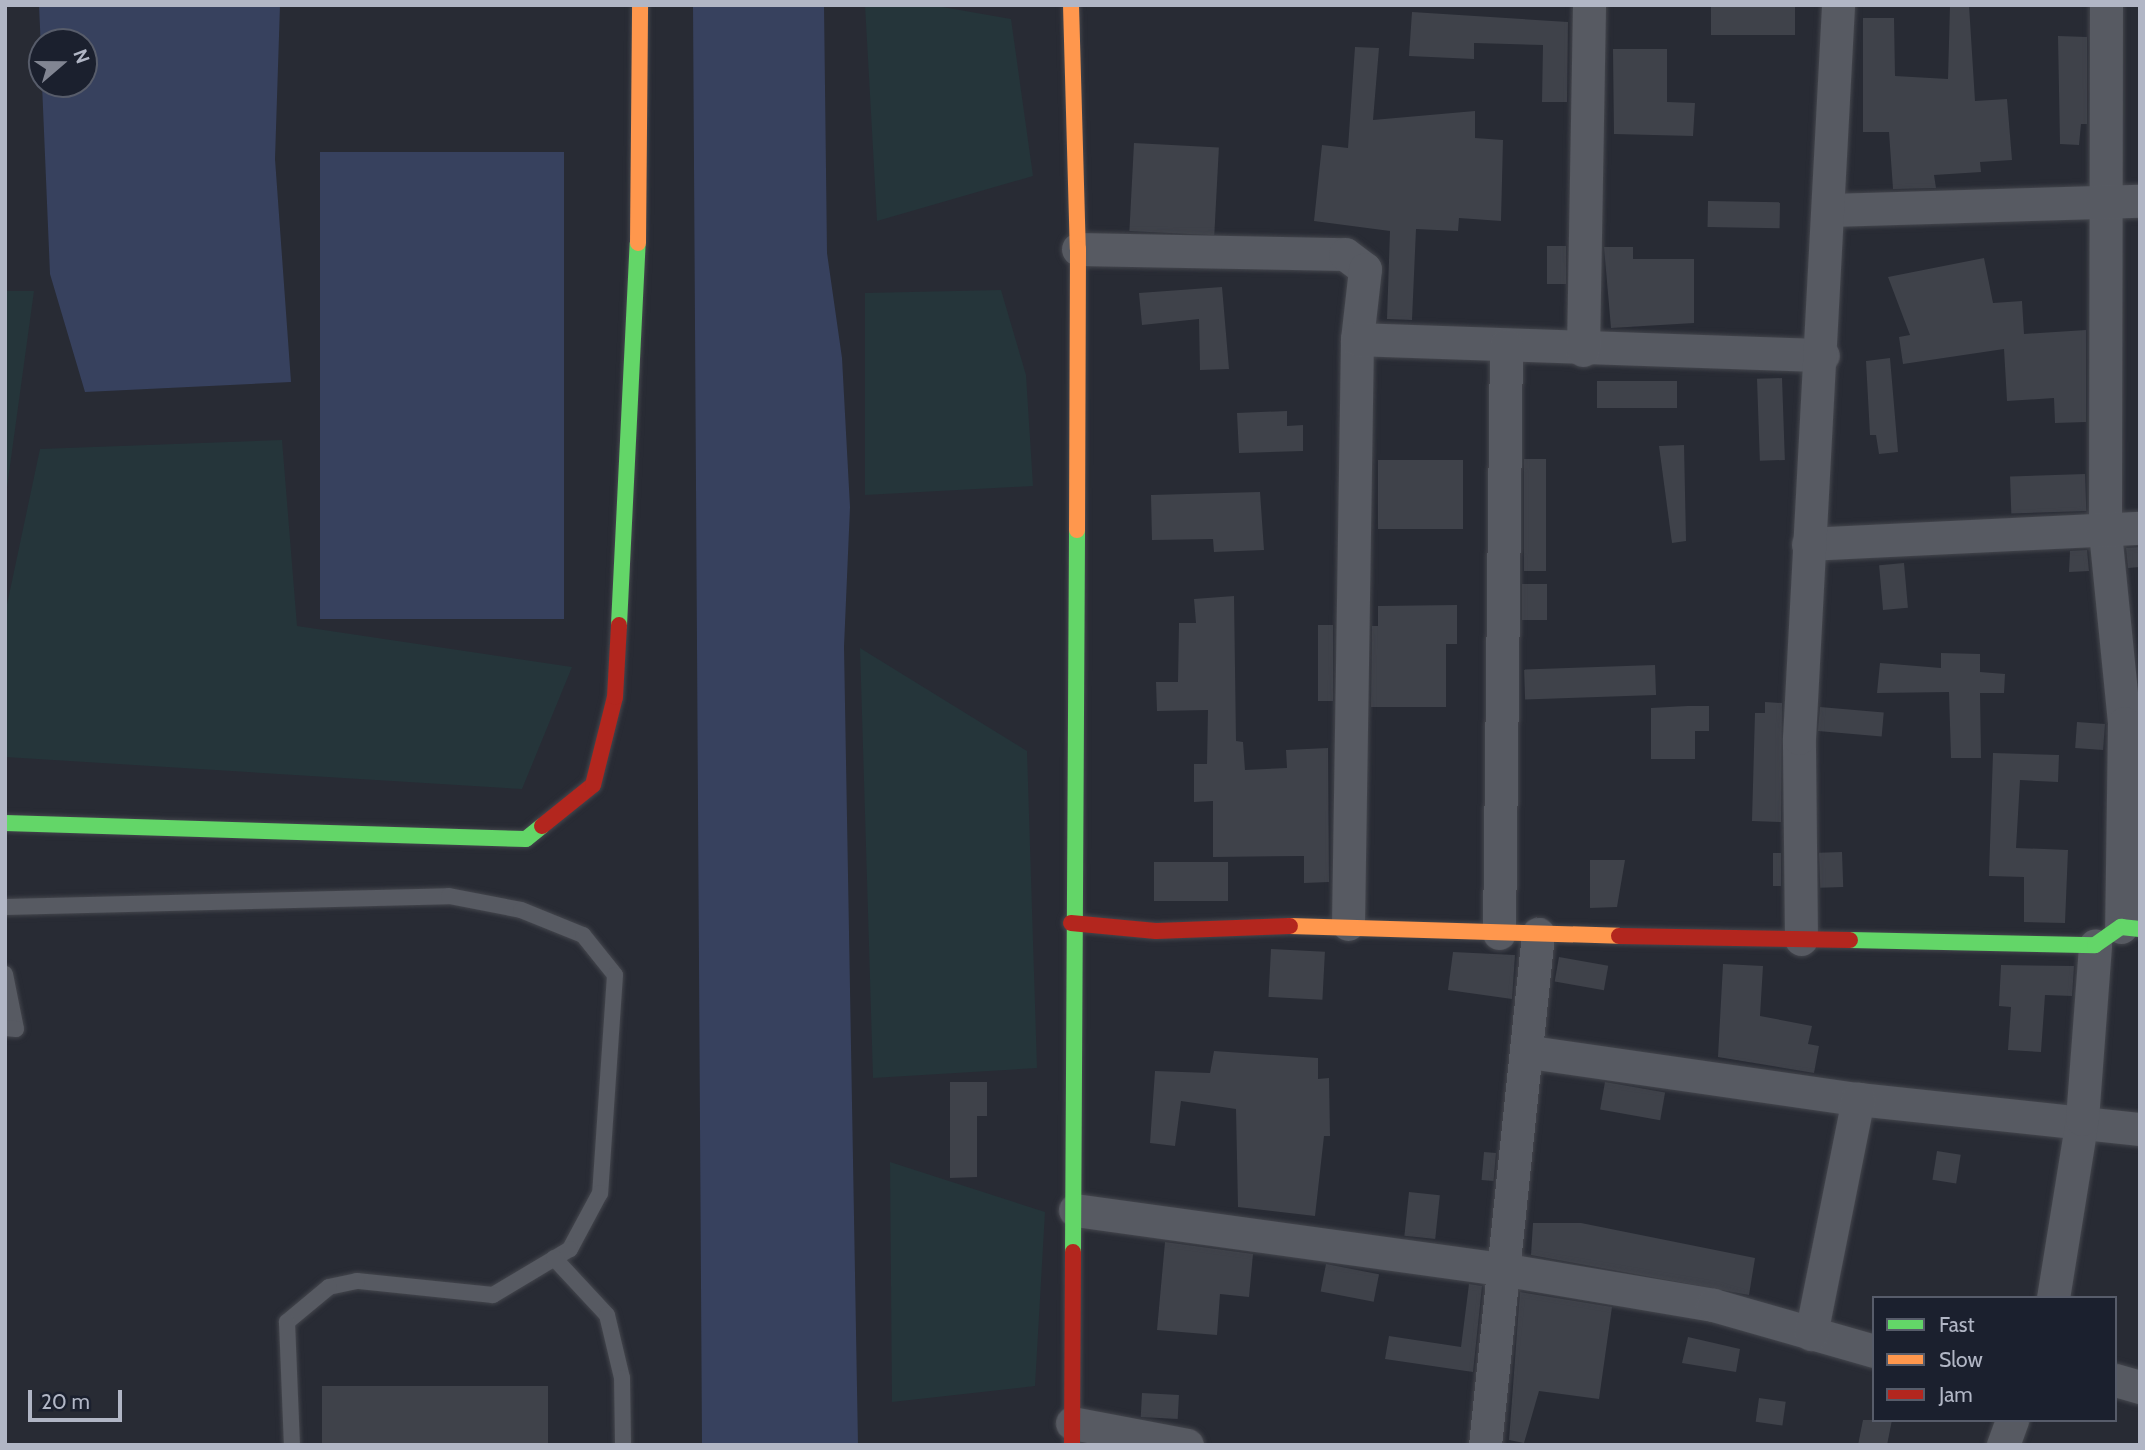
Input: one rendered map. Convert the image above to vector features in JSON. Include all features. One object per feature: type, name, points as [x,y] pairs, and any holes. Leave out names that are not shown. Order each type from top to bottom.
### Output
[{"type":"street","points":[[5,823],[526,839],[593,785],[615,697],[638,293],[640,5]]},
{"type":"street","points":[[1071,5],[1078,249],[1071,923],[1075,1210],[1072,1434],[1187,1445]]},
{"type":"street","points":[[1583,350],[1589,5]]},
{"type":"street","points":[[1801,939],[1799,738],[1808,544],[1823,355],[1838,5]]},
{"type":"street","points":[[2053,1296],[2082,1119],[2119,933],[2124,723],[2105,532],[2106,5]]},
{"type":"street","points":[[1830,210],[2140,201]]},
{"type":"street","points":[[1078,249],[1345,254],[1360,261],[1367,281],[1357,339],[1348,924]]},
{"type":"street","points":[[1357,339],[1583,350],[1823,355]]},
{"type":"street","points":[[1499,933],[1506,345]]},
{"type":"street","points":[[1808,544],[2105,532],[2140,528]]},
{"type":"street","points":[[1071,923],[1156,931],[1348,924],[1499,933],[1801,939],[2119,933]]},
{"type":"street","points":[[1485,1445],[1530,1052],[1538,934]]},
{"type":"street","points":[[1530,1052],[1858,1099],[2082,1119],[2140,1129]]},
{"type":"street","points":[[1811,1334],[1858,1099]]},
{"type":"street","points":[[1075,1210],[1507,1270],[1713,1305],[1872,1350]]},
{"type":"street","points":[[2117,1381],[2140,1387]]},
{"type":"street","points":[[2003,1445],[2011,1422]]},
{"type":"lane","points":[[5,907],[449,896],[521,910],[583,935],[615,975],[600,1193],[570,1249],[493,1294],[357,1282],[329,1287],[287,1322],[292,1445]]},
{"type":"lane","points":[[5,974],[16,1029],[5,1028]]},
{"type":"lane","points":[[554,1258],[607,1315],[622,1378],[623,1445]]},
{"type":"shaded area","points":[[865,5],[931,5],[1011,19],[1033,176],[877,221]]},
{"type":"shaded area","points":[[1001,290],[1026,375],[1033,486],[865,495],[865,293]]},
{"type":"shaded area","points":[[5,291],[34,291],[5,502]]},
{"type":"shaded area","points":[[282,440],[297,626],[572,667],[522,789],[5,757],[5,614],[40,449]]},
{"type":"shaded area","points":[[860,648],[1027,751],[1037,1068],[873,1078]]},
{"type":"shaded area","points":[[890,1162],[1045,1212],[1035,1386],[892,1402]]},
{"type":"water","points":[[39,5],[280,5],[275,159],[291,382],[85,392],[50,274],[43,98],[98,98],[98,28],[40,28]]},
{"type":"water","points":[[693,5],[824,5],[827,253],[842,358],[850,507],[844,647],[858,1445],[702,1445]]},
{"type":"water","points":[[320,152],[564,152],[564,619],[320,619]]},
{"type":"building","points":[[1711,5],[1795,5],[1795,35],[1711,35]]},
{"type":"building","points":[[1950,5],[1969,5],[1975,101],[2007,99],[2012,160],[1980,162],[1981,172],[1934,175],[1936,188],[1893,189],[1889,132],[1863,132],[1863,18],[1894,18],[1895,76],[1948,79]]},
{"type":"building","points":[[1412,12],[1568,22],[1567,102],[1542,102],[1543,45],[1474,43],[1474,59],[1409,56]]},
{"type":"building","points":[[2058,36],[2087,37],[2087,124],[2081,124],[2079,145],[2060,144]]},
{"type":"building","points":[[1355,47],[1379,48],[1373,120],[1475,111],[1475,138],[1503,140],[1501,221],[1459,218],[1458,231],[1416,229],[1412,320],[1387,319],[1390,231],[1314,221],[1322,145],[1348,148]]},
{"type":"building","points":[[1613,49],[1667,49],[1667,102],[1695,103],[1693,136],[1614,134]]},
{"type":"building","points":[[1134,143],[1219,147],[1214,235],[1129,231]]},
{"type":"building","points":[[1708,201],[1780,202],[1780,228],[1708,227]]},
{"type":"building","points":[[1547,246],[1566,246],[1566,284],[1547,284]]},
{"type":"building","points":[[1604,247],[1633,247],[1633,259],[1694,259],[1694,323],[1611,328]]},
{"type":"building","points":[[1984,258],[1993,303],[2022,301],[2024,334],[2086,330],[2086,422],[2055,423],[2054,398],[2007,401],[2004,349],[1903,364],[1899,337],[1910,335],[1888,277]]},
{"type":"building","points":[[1222,287],[1229,369],[1200,370],[1199,319],[1142,325],[1139,293]]},
{"type":"building","points":[[1890,358],[1898,452],[1879,454],[1876,435],[1870,435],[1866,361]]},
{"type":"building","points":[[1782,378],[1785,460],[1760,461],[1757,379]]},
{"type":"building","points":[[1597,381],[1677,381],[1677,408],[1597,408]]},
{"type":"building","points":[[1287,411],[1287,426],[1303,425],[1303,451],[1239,453],[1237,413]]},
{"type":"building","points":[[1684,445],[1686,541],[1672,543],[1659,446]]},
{"type":"building","points":[[1524,459],[1546,459],[1546,571],[1524,571]]},
{"type":"building","points":[[1378,460],[1463,460],[1463,529],[1378,529]]},
{"type":"building","points":[[2085,474],[2086,511],[2011,514],[2010,477]]},
{"type":"building","points":[[1260,492],[1264,550],[1214,552],[1213,539],[1152,540],[1151,495]]},
{"type":"building","points":[[2140,547],[2140,567],[2128,568],[2126,548]]},
{"type":"building","points":[[2087,550],[2089,571],[2069,572],[2070,551]]},
{"type":"building","points":[[1904,563],[1908,608],[1883,610],[1879,565]]},
{"type":"building","points":[[1522,584],[1547,584],[1547,620],[1522,620]]},
{"type":"building","points":[[1234,596],[1236,741],[1243,742],[1245,770],[1287,768],[1286,750],[1328,748],[1329,882],[1304,883],[1304,856],[1213,857],[1213,801],[1194,802],[1194,764],[1207,764],[1208,710],[1157,711],[1156,682],[1178,682],[1179,623],[1196,623],[1194,599]]},
{"type":"building","points":[[1457,605],[1457,644],[1446,644],[1446,707],[1371,707],[1372,626],[1378,626],[1378,606]]},
{"type":"building","points":[[1318,625],[1333,625],[1333,701],[1318,701]]},
{"type":"building","points":[[1941,653],[1980,654],[1980,672],[2005,674],[2004,693],[1980,693],[1981,758],[1951,758],[1949,692],[1877,693],[1880,663],[1941,668]]},
{"type":"building","points":[[1655,665],[1656,695],[1525,700],[1524,670]]},
{"type":"building","points":[[1765,702],[1782,703],[1781,822],[1752,821],[1755,713],[1765,713]]},
{"type":"building","points":[[1709,706],[1709,731],[1695,731],[1695,759],[1651,759],[1651,708]]},
{"type":"building","points":[[1820,707],[1884,713],[1882,736],[1818,731]]},
{"type":"building","points":[[2077,722],[2105,724],[2103,750],[2075,748]]},
{"type":"building","points":[[1993,753],[2059,755],[2058,782],[2020,780],[2016,848],[2068,850],[2065,923],[2024,922],[2024,877],[1989,876]]},
{"type":"building","points":[[1842,852],[1843,887],[1820,888],[1819,853]]},
{"type":"building","points":[[1773,853],[1781,853],[1781,886],[1773,886]]},
{"type":"building","points":[[1590,860],[1625,860],[1617,907],[1590,908]]},
{"type":"building","points":[[1154,862],[1228,862],[1228,901],[1154,901]]},
{"type":"building","points":[[1271,949],[1325,952],[1322,1000],[1268,997]]},
{"type":"building","points":[[1453,952],[1515,955],[1512,999],[1448,990]]},
{"type":"building","points":[[1559,957],[1608,966],[1604,990],[1555,982]]},
{"type":"building","points":[[1723,964],[1763,966],[1760,1016],[1812,1026],[1808,1044],[1819,1046],[1814,1073],[1718,1057]]},
{"type":"building","points":[[2001,965],[2074,966],[2072,996],[2045,995],[2041,1052],[2008,1050],[2011,1007],[1999,1006]]},
{"type":"building","points":[[1214,1051],[1318,1058],[1318,1079],[1329,1078],[1330,1136],[1324,1136],[1315,1216],[1238,1207],[1236,1109],[1181,1101],[1175,1146],[1150,1143],[1155,1071],[1210,1073]]},
{"type":"building","points":[[950,1082],[987,1082],[987,1116],[977,1116],[977,1177],[950,1178]]},
{"type":"building","points":[[1605,1082],[1665,1093],[1660,1120],[1600,1110]]},
{"type":"building","points":[[1937,1151],[1961,1155],[1956,1183],[1932,1180]]},
{"type":"building","points":[[1484,1152],[1496,1153],[1494,1181],[1482,1180]]},
{"type":"building","points":[[1409,1192],[1440,1195],[1435,1239],[1404,1236]]},
{"type":"building","points":[[1533,1223],[1581,1223],[1755,1258],[1749,1295],[1531,1255]]},
{"type":"building","points":[[1165,1242],[1253,1254],[1249,1297],[1220,1294],[1217,1335],[1157,1330]]},
{"type":"building","points":[[1326,1264],[1379,1274],[1374,1302],[1321,1291]]},
{"type":"building","points":[[1469,1284],[1482,1286],[1473,1372],[1385,1359],[1389,1336],[1461,1347]]},
{"type":"building","points":[[1520,1292],[1612,1307],[1599,1399],[1539,1391],[1524,1443],[1509,1440]]},
{"type":"building","points":[[1688,1337],[1740,1349],[1736,1372],[1682,1363]]},
{"type":"building","points":[[322,1386],[548,1386],[548,1445],[322,1445]]},
{"type":"building","points":[[1142,1393],[1179,1395],[1178,1419],[1141,1417]]},
{"type":"building","points":[[1759,1398],[1786,1402],[1782,1426],[1756,1422]]},
{"type":"building","points":[[1863,1420],[1892,1422],[1887,1445],[1858,1445]]},
{"type":"traffic: fast","points":[[619,625],[638,243]]},
{"type":"traffic: fast","points":[[1073,1252],[1077,530]]},
{"type":"traffic: fast","points":[[5,823],[526,839],[542,826]]},
{"type":"traffic: fast","points":[[1850,940],[2095,945],[2121,927],[2140,929]]},
{"type":"traffic: slow","points":[[638,243],[640,5]]},
{"type":"traffic: slow","points":[[1071,5],[1078,249],[1077,530]]},
{"type":"traffic: slow","points":[[1290,926],[1619,936]]},
{"type":"traffic: jam","points":[[542,826],[593,785],[615,697],[619,625]]},
{"type":"traffic: jam","points":[[1071,923],[1156,931],[1290,926]]},
{"type":"traffic: jam","points":[[1619,936],[1850,940]]},
{"type":"traffic: jam","points":[[1072,1445],[1073,1252]]}]
